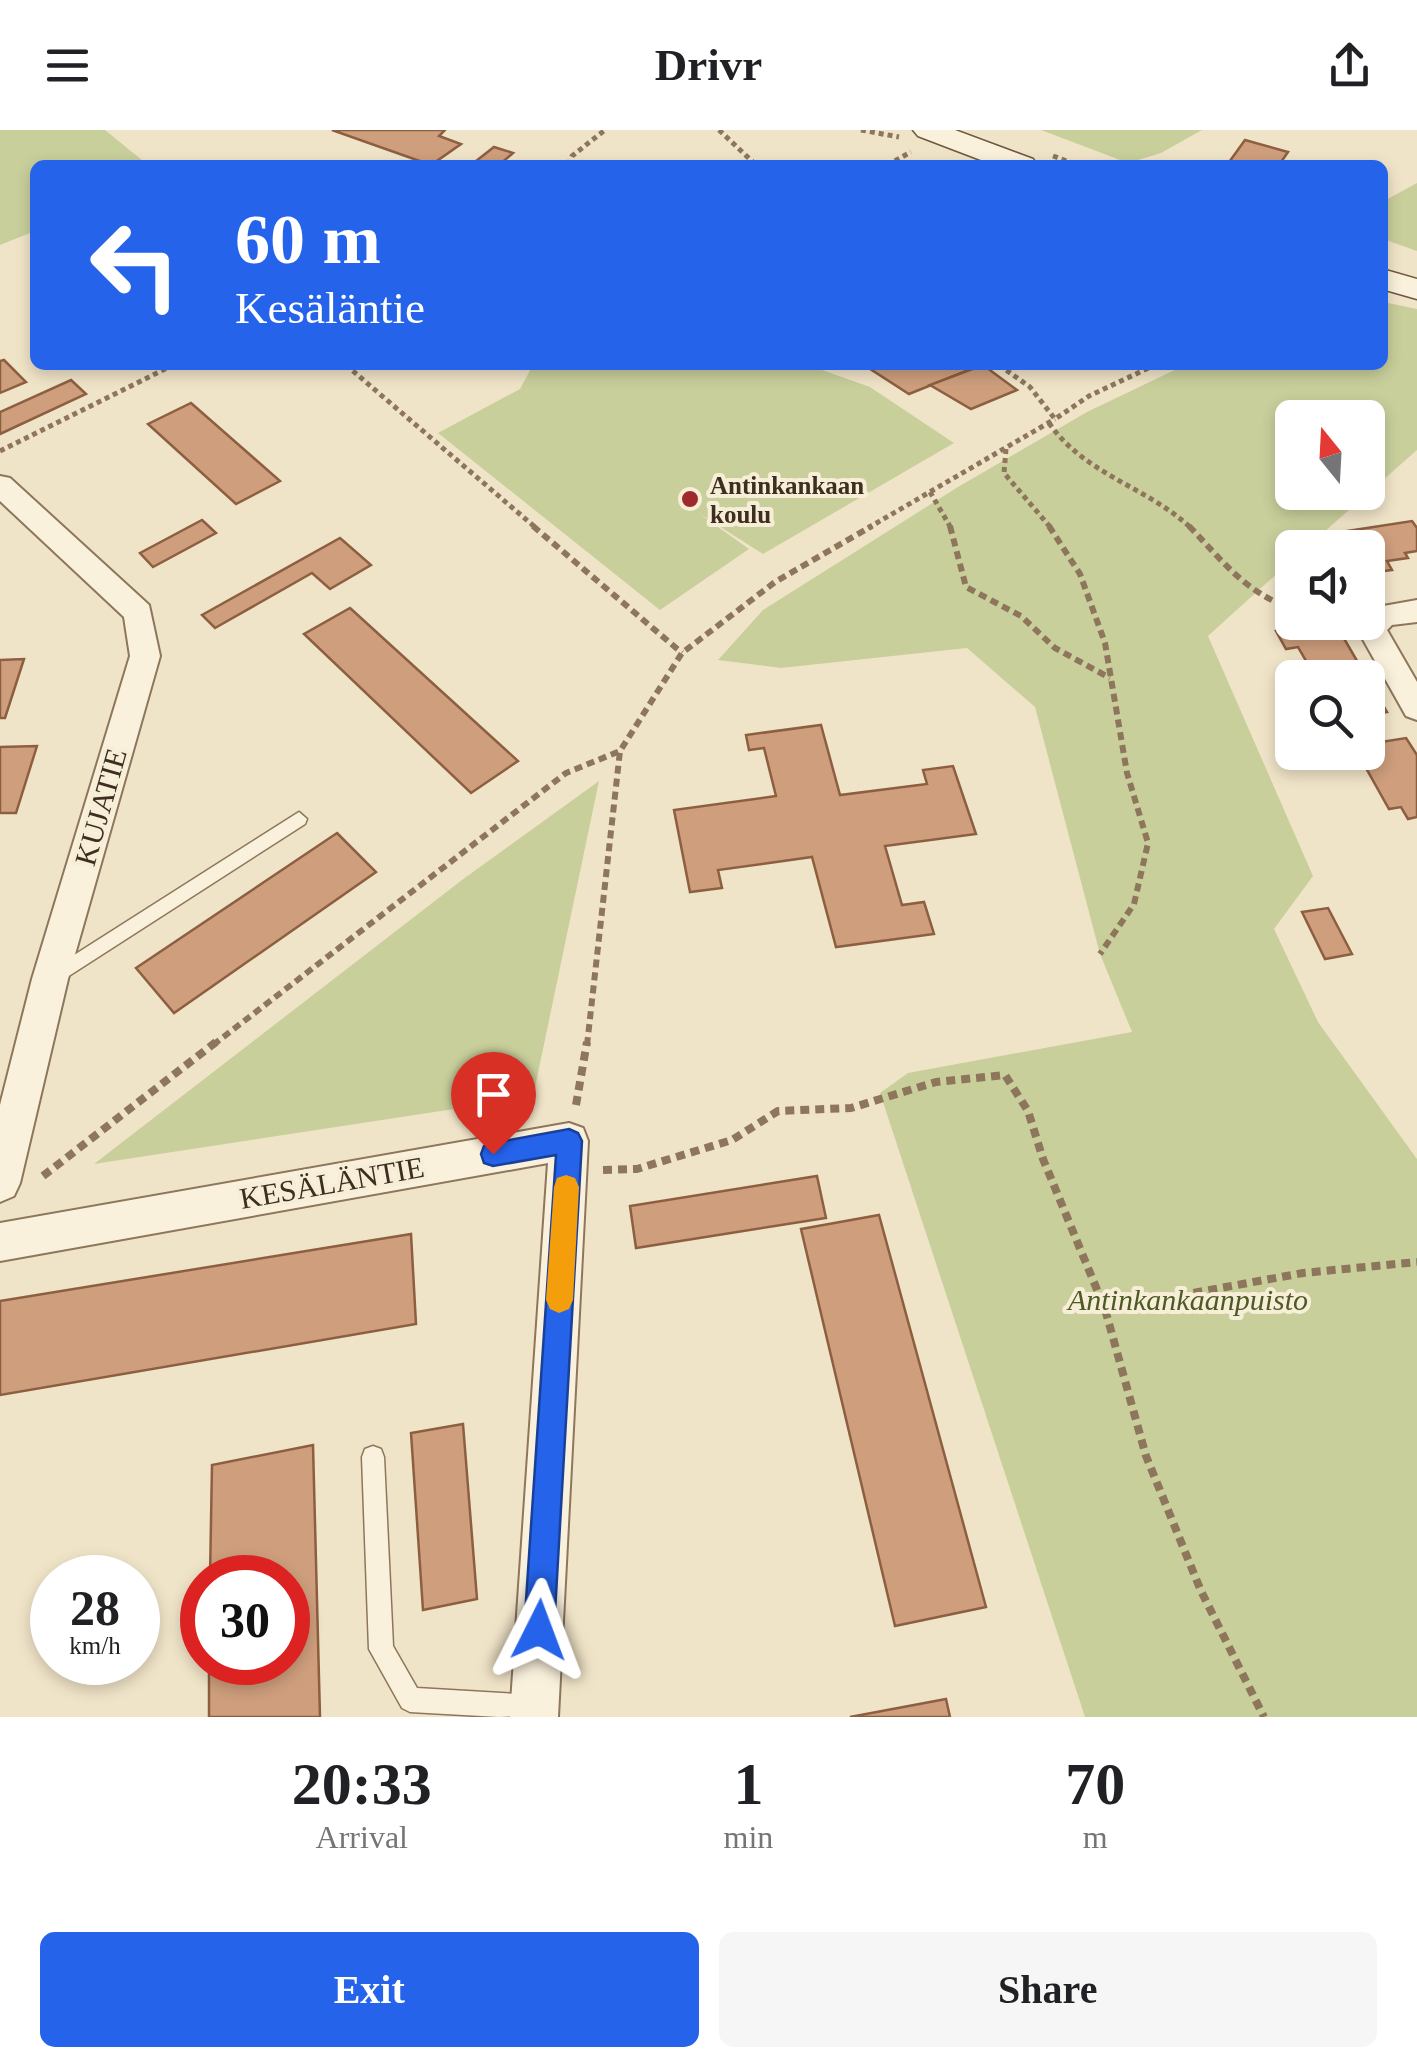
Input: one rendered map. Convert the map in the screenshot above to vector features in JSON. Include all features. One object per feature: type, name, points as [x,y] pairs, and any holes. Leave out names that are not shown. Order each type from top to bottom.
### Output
[{"type":"street","points":[[928,130],[1009,160]]},
{"type":"street","points":[[1388,282],[1417,289]]},
{"type":"street","name":"KUJATIE","points":[[0,485],[138,613],[145,656],[50,979],[0,1183]]},
{"type":"street","points":[[1417,610],[1383,616],[1371,627],[1417,708]]},
{"type":"street","points":[[534,1712],[568,1156]]},
{"type":"street","name":"KESÄLÄNTIE","points":[[0,1242],[568,1156]]},
{"type":"lane","points":[[50,979],[299,820]]},
{"type":"lane","points":[[373,1457],[381,1649],[410,1700],[534,1712]]},
{"type":"path","points":[[570,160],[605,130]]},
{"type":"path","points":[[719,130],[751,160]]},
{"type":"path","points":[[0,451],[163,370]]},
{"type":"path","points":[[352,370],[682,653]]},
{"type":"path","points":[[1006,370],[1030,387],[1052,421],[1062,446],[1094,472],[1170,509],[1247,588],[1275,605]]},
{"type":"path","points":[[1144,370],[1088,396],[1052,421],[775,582],[682,653],[620,751],[586,1053],[568,1156],[637,1169],[732,1140],[778,1111],[851,1108],[936,1082],[1005,1075],[1028,1111],[1105,1309],[1146,1456],[1201,1591],[1264,1717]]},
{"type":"path","points":[[1006,448],[1004,473],[1046,521],[1080,574],[1105,643],[1127,773],[1148,843],[1134,904],[1100,954]]},
{"type":"path","points":[[930,492],[952,527],[966,587],[1022,616],[1055,648],[1111,679]]},
{"type":"path","points":[[45,1174],[566,773],[620,751]]},
{"type":"path","points":[[1105,1309],[1303,1273],[1417,1262]]},
{"type":"green space","points":[[0,130],[105,130],[142,160],[30,160],[30,233],[0,245]]},
{"type":"green space","points":[[1041,130],[1202,130],[1161,153],[1138,160],[1120,160]]},
{"type":"green space","points":[[1417,183],[1417,251],[1388,241],[1388,199]]},
{"type":"green space","name":"Antinkankaanpuisto","points":[[1388,303],[1417,309],[1417,450],[1385,478],[1385,400],[1275,400],[1275,510],[1349,510],[1326,530],[1275,530],[1275,575],[1208,636],[1313,876],[1274,929],[1318,1022],[1417,1159],[1417,1717],[1085,1717],[880,1093],[908,1073],[1132,1032],[1100,954],[1035,707],[967,648],[781,668],[718,660],[763,610],[958,487],[1087,412],[1175,370],[1388,370]]},
{"type":"green space","name":"Antinkankaan koulu","points":[[530,370],[822,370],[870,387],[954,443],[763,554],[697,512],[749,549],[660,610],[438,433],[520,389]]},
{"type":"green space","points":[[599,781],[533,1097],[94,1164],[462,880]]},
{"type":"building","points":[[332,130],[445,130],[439,136],[461,144],[438,160],[417,160]]},
{"type":"building","points":[[1245,140],[1288,152],[1282,160],[1231,160]]},
{"type":"building","points":[[494,147],[513,153],[505,160],[477,160]]},
{"type":"building","points":[[4,360],[26,382],[0,393],[0,361]]},
{"type":"building","points":[[872,370],[969,370],[909,394]]},
{"type":"building","points":[[970,370],[990,370],[1017,390],[971,409],[930,385]]},
{"type":"building","points":[[71,380],[86,394],[0,434],[0,412]]},
{"type":"building","points":[[191,403],[280,481],[236,504],[148,424]]},
{"type":"building","points":[[202,520],[216,533],[153,567],[140,553]]},
{"type":"building","points":[[1412,521],[1417,528],[1417,551],[1405,553],[1408,558],[1387,561],[1392,570],[1385,571],[1385,530],[1354,530]]},
{"type":"building","points":[[340,538],[371,565],[330,589],[312,573],[215,628],[202,615]]},
{"type":"building","points":[[350,608],[518,761],[471,793],[304,634]]},
{"type":"building","points":[[1281,640],[1345,640],[1357,660],[1306,660],[1298,647],[1286,649]]},
{"type":"building","points":[[24,659],[5,718],[0,718],[0,660]]},
{"type":"building","points":[[821,725],[840,795],[927,784],[923,770],[953,766],[976,834],[885,846],[902,905],[924,902],[934,934],[836,947],[812,857],[718,870],[722,888],[690,892],[674,810],[776,796],[764,748],[749,750],[746,735]]},
{"type":"building","points":[[1406,738],[1417,755],[1417,817],[1408,819],[1401,807],[1389,809],[1367,770],[1385,770],[1385,741]]},
{"type":"building","points":[[37,746],[16,813],[0,813],[0,747]]},
{"type":"building","points":[[337,833],[376,872],[174,1013],[136,968]]},
{"type":"building","points":[[1328,908],[1352,954],[1325,959],[1302,912]]},
{"type":"building","points":[[817,1176],[826,1218],[636,1248],[630,1206]]},
{"type":"building","points":[[879,1215],[986,1607],[895,1626],[801,1229]]},
{"type":"building","points":[[411,1234],[416,1324],[0,1395],[0,1301]]},
{"type":"building","points":[[463,1424],[477,1599],[423,1610],[411,1433]]},
{"type":"building","points":[[313,1445],[320,1717],[209,1717],[209,1685],[310,1685],[310,1555],[210,1555],[212,1465]]},
{"type":"building","points":[[946,1699],[950,1717],[850,1717]]},
{"type":"slow traffic","points":[[559,1300],[566,1187]]},
{"type":"place","name":"Antinkankaan koulu","points":[[690,499]]},
{"type":"route","points":[[493,1154],[569,1141],[539,1630]]}]
